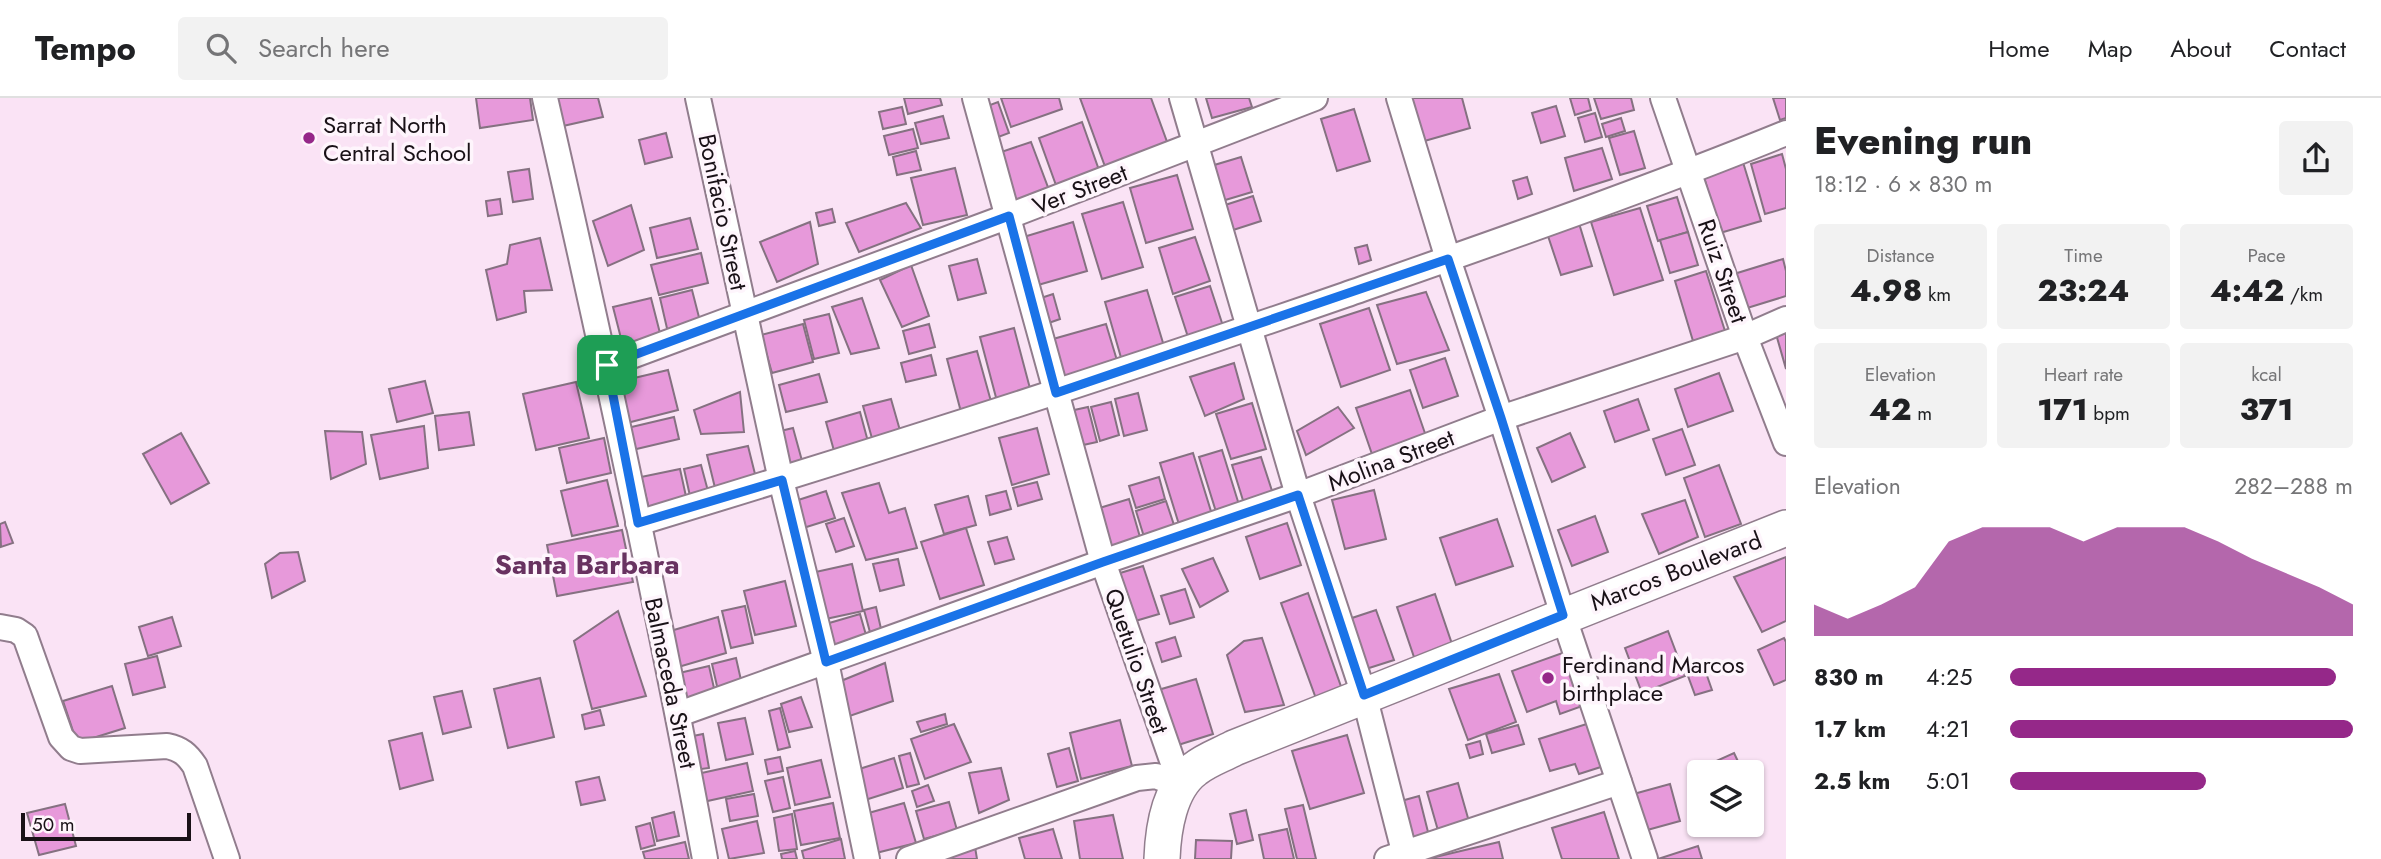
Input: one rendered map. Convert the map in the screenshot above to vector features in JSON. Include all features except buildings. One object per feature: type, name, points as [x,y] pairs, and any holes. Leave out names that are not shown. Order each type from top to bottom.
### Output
[{"type":"main road","name":"Marcos Boulevard","points":[[1181,786],[1193,769],[1234,748],[1786,528]]},
{"type":"main road","points":[[1162,859],[1166,816],[1181,786]]},
{"type":"street","name":"Balmaceda Street","points":[[545,98],[607,365],[679,714],[705,859]]},
{"type":"street","name":"Bonifacio Street","points":[[698,98],[782,480],[826,662],[867,859]]},
{"type":"street","name":"Quetulio Street","points":[[975,98],[1103,562],[1181,786]]},
{"type":"street","points":[[1182,98],[1298,495],[1364,695],[1399,857],[1619,782]]},
{"type":"street","name":"Ver Street","points":[[607,365],[1009,216],[1315,98]]},
{"type":"street","points":[[1399,98],[1563,615],[1645,859]]},
{"type":"street","name":"Ruiz Street","points":[[1663,98],[1745,337],[1786,443]]},
{"type":"street","points":[[638,523],[1056,393],[1249,328],[1690,172],[1786,133]]},
{"type":"street","name":"Molina Street","points":[[679,714],[1298,495],[1501,418],[1745,337],[1786,319]]},
{"type":"street","points":[[0,626],[16,630],[24,636],[61,737],[71,748],[80,751],[167,746],[188,755],[195,766],[228,859]]},
{"type":"street","points":[[909,859],[1137,778],[1156,776],[1181,786]]},
{"type":"place","name":"Sarrat North Central School","points":[[309,138]]},
{"type":"place","name":"Ferdinand Marcos birthplace","points":[[1548,678]]},
{"type":"district","name":"Santa Barbara","points":[[587,564]]},
{"type":"route","points":[[1009,216],[1056,393],[1448,259],[1563,615],[1364,695],[1298,495],[826,662],[782,480],[638,523],[607,365],[1009,216]]}]
